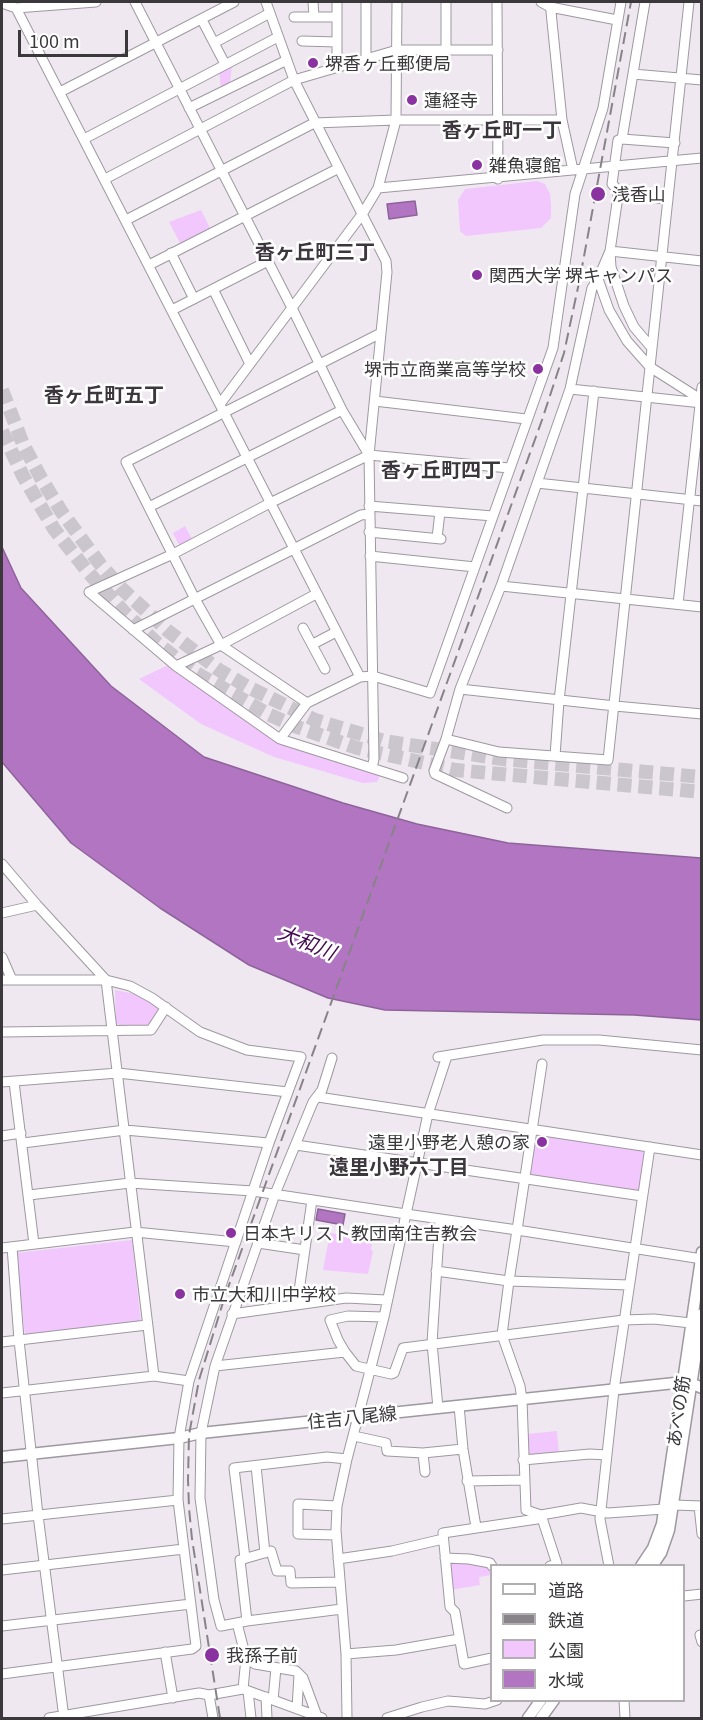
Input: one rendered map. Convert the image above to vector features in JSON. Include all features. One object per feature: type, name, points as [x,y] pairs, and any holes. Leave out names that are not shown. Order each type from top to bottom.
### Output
[{"type":"main road","name":"あべの筋","points":[[653,1564],[664,1545],[692,1385],[699,1321],[701,1256]]},
{"type":"main road","name":"住吉八尾線","points":[[2,1457],[438,1408],[614,1390],[692,1385]]},
{"type":"main road","name":"あべの筋","points":[[642,1564],[656,1542],[669,1507]]},
{"type":"main road","points":[[528,1719],[540,1702]]},
{"type":"main road","points":[[541,1719],[553,1702]]},
{"type":"street","points":[[2,3],[16,8],[96,2]]},
{"type":"street","points":[[135,2],[342,410],[369,455]]},
{"type":"street","points":[[60,92],[234,2]]},
{"type":"street","points":[[266,2],[294,80],[386,261],[387,272],[379,334],[369,455],[374,759],[372,768]]},
{"type":"street","points":[[313,2],[314,17]]},
{"type":"street","points":[[337,2],[338,67]]},
{"type":"street","points":[[366,2],[366,59]]},
{"type":"street","points":[[222,408],[250,364],[363,213],[378,188],[396,120],[397,2]]},
{"type":"street","points":[[446,2],[446,50]]},
{"type":"street","points":[[497,2],[498,178]]},
{"type":"street","points":[[541,2],[617,20]]},
{"type":"street","points":[[280,739],[307,703],[360,677],[373,676],[430,693],[553,348],[578,169],[603,108],[621,2]]},
{"type":"street","points":[[622,139],[645,2]]},
{"type":"street","points":[[446,740],[499,752],[608,760],[689,2]]},
{"type":"street","points":[[550,4],[562,120],[578,169]]},
{"type":"street","points":[[16,8],[360,677]]},
{"type":"street","points":[[214,44],[270,13]]},
{"type":"street","points":[[294,17],[337,17]]},
{"type":"street","points":[[202,20],[225,64]]},
{"type":"street","points":[[84,139],[278,37]]},
{"type":"street","points":[[302,41],[337,42]]},
{"type":"street","points":[[105,179],[294,80],[397,50],[498,50]]},
{"type":"street","points":[[189,108],[287,60]]},
{"type":"street","points":[[633,74],[702,80]]},
{"type":"street","points":[[126,220],[314,123],[396,120],[562,120]]},
{"type":"street","points":[[668,200],[617,189],[612,184],[618,140],[675,143]]},
{"type":"street","points":[[378,188],[702,158]]},
{"type":"street","points":[[148,265],[339,168]]},
{"type":"street","points":[[617,189],[610,251],[611,267],[624,306],[634,327],[651,347]]},
{"type":"street","points":[[610,251],[702,261]]},
{"type":"street","points":[[507,808],[435,774],[434,771],[446,740],[460,689],[501,586],[570,389],[592,288],[610,251]]},
{"type":"street","points":[[171,253],[194,299]]},
{"type":"street","points":[[172,310],[268,261]]},
{"type":"street","points":[[598,279],[614,318],[627,341],[650,367],[701,403]]},
{"type":"street","points":[[213,289],[250,364]]},
{"type":"street","points":[[307,703],[221,645],[126,462],[222,408],[379,334]]},
{"type":"street","points":[[678,604],[702,387]]},
{"type":"street","points":[[570,389],[701,403]]},
{"type":"street","points":[[555,756],[559,701],[594,391]]},
{"type":"street","points":[[375,401],[526,419]]},
{"type":"street","points":[[149,507],[246,456],[342,410]]},
{"type":"street","points":[[403,778],[280,739],[176,666],[89,592],[173,554],[369,455],[509,468]]},
{"type":"street","points":[[537,483],[702,501]]},
{"type":"street","points":[[133,630],[369,510],[493,516]]},
{"type":"street","points":[[369,532],[439,538],[440,512]]},
{"type":"street","points":[[370,556],[475,567]]},
{"type":"street","points":[[501,586],[702,607]]},
{"type":"street","points":[[176,666],[221,645],[316,594]]},
{"type":"street","points":[[303,628],[325,669]]},
{"type":"street","points":[[313,644],[336,632]]},
{"type":"street","points":[[460,689],[702,714]]},
{"type":"street","points":[[2,864],[106,980],[154,1376]]},
{"type":"street","points":[[2,913],[37,905]]},
{"type":"street","points":[[2,957],[12,980]]},
{"type":"street","points":[[2,980],[106,980],[130,986],[166,1007],[200,1032],[247,1050],[301,1057],[269,1143],[258,1192],[236,1242],[189,1381],[179,1438],[178,1500],[196,1646],[192,1649],[2,1674]]},
{"type":"street","points":[[2,1032],[151,1030],[166,1007]]},
{"type":"street","points":[[347,1719],[346,1654],[336,1535],[337,1506],[384,1317],[417,1162],[443,1057],[543,1040],[600,1040],[702,1050]]},
{"type":"street","points":[[332,1059],[318,1097],[313,1102],[275,1194],[215,1366],[201,1433],[200,1498],[214,1600],[221,1626],[342,1609]]},
{"type":"street","points":[[542,1064],[502,1335],[520,1386],[522,1400],[526,1510],[541,1515],[580,1508],[603,1512],[700,1506],[702,1534]]},
{"type":"street","points":[[2,1082],[118,1073],[288,1092]]},
{"type":"street","points":[[14,1082],[34,1244]]},
{"type":"street","points":[[318,1097],[702,1155]]},
{"type":"street","points":[[2,1136],[22,1138],[125,1130],[269,1143]]},
{"type":"street","points":[[296,1145],[642,1196]]},
{"type":"street","points":[[609,1564],[600,1519],[603,1512],[614,1390],[650,1147]]},
{"type":"street","points":[[29,1195],[130,1183],[258,1192],[635,1249],[701,1256]]},
{"type":"street","points":[[297,1305],[312,1200]]},
{"type":"street","points":[[438,1408],[432,1343],[440,1219]]},
{"type":"street","points":[[2,1248],[135,1232],[236,1242]]},
{"type":"street","points":[[258,1243],[305,1250]]},
{"type":"street","points":[[12,1247],[19,1340],[38,1515],[64,1717]]},
{"type":"street","points":[[436,1271],[509,1281],[629,1285]]},
{"type":"street","points":[[232,1314],[346,1298],[386,1300]]},
{"type":"street","points":[[384,1317],[348,1316],[330,1320],[338,1340],[356,1366],[391,1374],[394,1373],[403,1348],[432,1343],[624,1320],[699,1321]]},
{"type":"street","points":[[2,1342],[147,1325]]},
{"type":"street","points":[[215,1366],[345,1352]]},
{"type":"street","points":[[2,1393],[154,1376],[189,1381]]},
{"type":"street","points":[[459,1406],[467,1482],[476,1527]]},
{"type":"street","points":[[354,1436],[386,1443],[387,1451],[423,1453],[463,1449]]},
{"type":"street","points":[[423,1453],[425,1472]]},
{"type":"street","points":[[524,1460],[590,1454],[607,1455]]},
{"type":"street","points":[[245,1558],[234,1468],[327,1457],[347,1460]]},
{"type":"street","points":[[256,1466],[265,1553]]},
{"type":"street","points":[[467,1482],[524,1480]]},
{"type":"street","points":[[2,1519],[178,1500]]},
{"type":"street","points":[[336,1535],[298,1534],[297,1504],[337,1506]]},
{"type":"street","points":[[490,1658],[464,1664],[455,1612],[450,1607],[442,1533],[537,1519],[541,1515]]},
{"type":"street","points":[[541,1515],[555,1564]]},
{"type":"street","points":[[338,1559],[392,1551],[443,1539]]},
{"type":"street","points":[[2,1570],[184,1550]]},
{"type":"street","points":[[251,1719],[246,1690],[240,1560],[271,1551],[277,1571],[290,1571],[291,1582],[340,1582]]},
{"type":"street","points":[[445,1558],[491,1564]]},
{"type":"street","points":[[685,1596],[702,1594]]},
{"type":"street","points":[[2,1626],[191,1604]]},
{"type":"street","points":[[346,1654],[396,1650],[459,1639]]},
{"type":"street","points":[[165,1652],[173,1698]]},
{"type":"street","points":[[246,1658],[255,1664],[296,1671],[303,1678],[313,1716]]},
{"type":"street","points":[[267,1719],[276,1668]]},
{"type":"street","points":[[297,1708],[299,1675]]},
{"type":"street","points":[[49,1719],[199,1693],[209,1695],[246,1690],[313,1716]]},
{"type":"street","points":[[209,1695],[213,1719]]},
{"type":"street","points":[[387,1719],[448,1701],[485,1704],[493,1702]]},
{"type":"street","points":[[624,1702],[625,1719]]},
{"type":"street","points":[[422,1707],[424,1719]]},
{"type":"green space","points":[[232,65],[230,84],[221,89],[219,70]]},
{"type":"green space","points":[[537,181],[545,184],[551,203],[551,218],[541,228],[466,236],[460,231],[458,200],[465,189]]},
{"type":"green space","points":[[201,210],[210,228],[180,243],[169,222]]},
{"type":"green space","points":[[185,526],[192,539],[179,545],[173,533]]},
{"type":"green space","points":[[168,665],[281,743],[380,775],[377,782],[363,783],[274,757],[201,724],[139,679]]},
{"type":"green space","points":[[115,990],[140,995],[160,1010],[149,1025],[122,1027],[116,1023]]},
{"type":"green space","points":[[550,1135],[641,1149],[644,1152],[640,1190],[637,1192],[531,1176],[529,1173],[534,1145],[547,1147]]},
{"type":"green space","points":[[330,1233],[373,1239],[368,1274],[323,1270]]},
{"type":"green space","points":[[132,1240],[141,1323],[25,1336],[16,1253]]},
{"type":"green space","points":[[557,1431],[559,1454],[529,1457],[526,1454],[527,1434]]},
{"type":"green space","points":[[446,1560],[468,1560],[490,1568],[490,1575],[479,1577],[480,1585],[450,1590]]},
{"type":"water","points":[[415,201],[417,215],[389,219],[387,204]]},
{"type":"water","name":"大和川","points":[[2,547],[21,588],[111,686],[204,757],[343,803],[417,824],[508,843],[701,858],[701,1020],[634,1015],[385,1010],[328,998],[249,965],[160,908],[71,843],[2,762]]},
{"type":"water","points":[[318,1209],[345,1214],[343,1225],[316,1220]]},
{"type":"tunnel","points":[[2,390],[23,444],[41,478],[61,511],[100,564],[121,588],[168,631],[219,670],[248,687],[315,720],[384,741],[502,759],[702,777]]},
{"type":"tunnel","points":[[2,431],[23,476],[54,529],[124,612],[157,643],[191,670],[268,714],[357,748],[456,770],[702,792]]},
{"type":"railway","points":[[220,1718],[189,1508],[189,1435],[199,1380],[225,1296],[542,420],[564,353],[631,2]]},
{"type":"place","name":"堺香ヶ丘郵便局","points":[[313,63]]},
{"type":"place","name":"蓮経寺","points":[[412,100]]},
{"type":"place","name":"雑魚寝館","points":[[477,165]]},
{"type":"place","name":"浅香山","points":[[598,194]]},
{"type":"place","name":"関西大学 堺キャンパス","points":[[477,275]]},
{"type":"place","name":"堺市立商業高等学校","points":[[538,369]]},
{"type":"place","name":"遠里小野老人憩の家","points":[[542,1142]]},
{"type":"place","name":"日本キリスト教団南住吉教会","points":[[231,1233]]},
{"type":"place","name":"市立大和川中学校","points":[[180,1294]]},
{"type":"place","name":"我孫子前","points":[[212,1655]]},
{"type":"district","name":"香ヶ丘町一丁","points":[[502,129]]},
{"type":"district","name":"香ヶ丘町三丁","points":[[315,251]]},
{"type":"district","name":"香ヶ丘町五丁","points":[[104,394]]},
{"type":"district","name":"香ヶ丘町四丁","points":[[441,469]]},
{"type":"district","name":"遠里小野六丁目","points":[[399,1166]]}]
